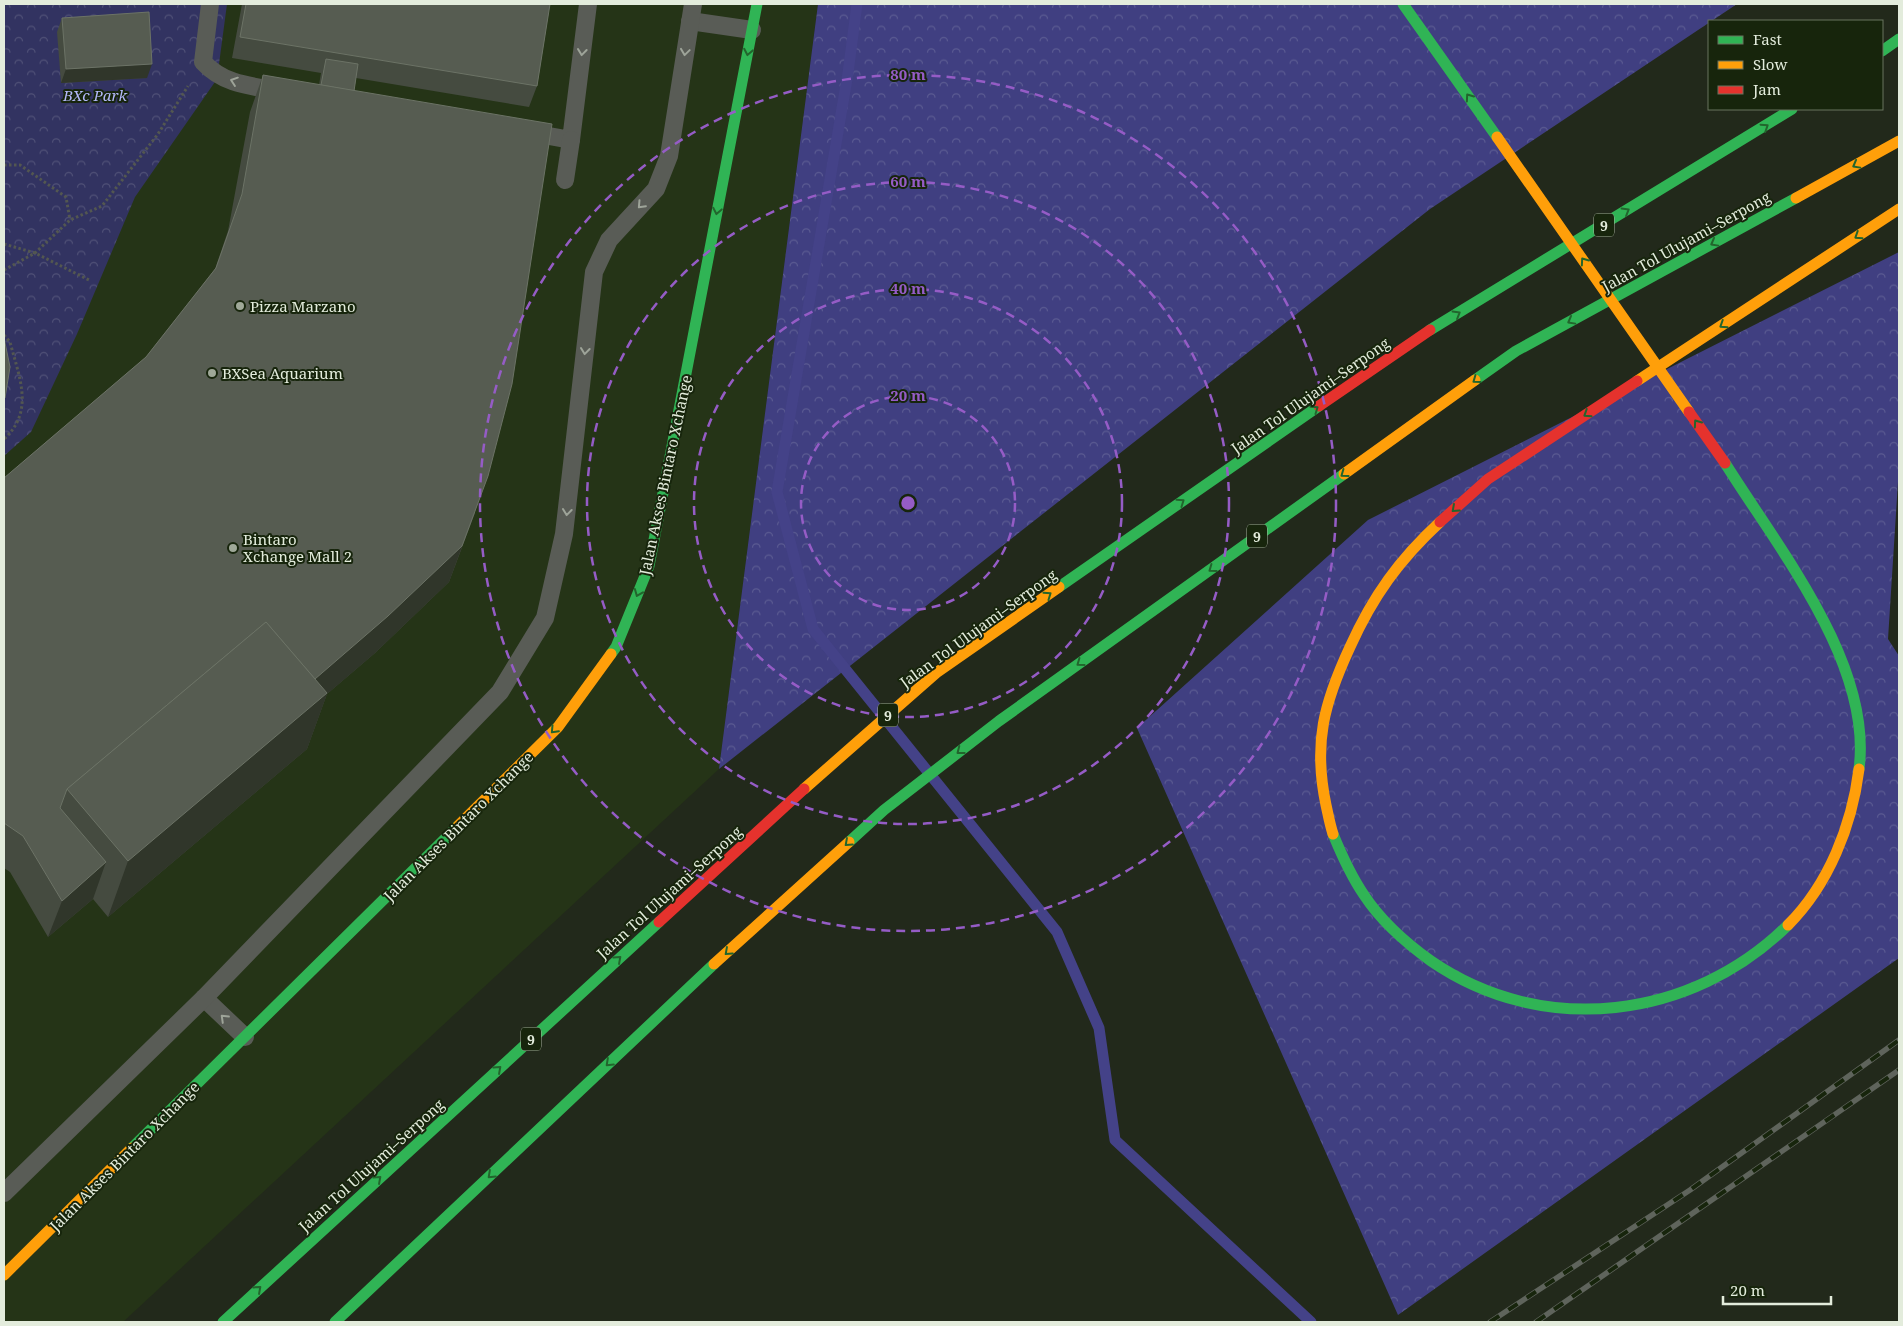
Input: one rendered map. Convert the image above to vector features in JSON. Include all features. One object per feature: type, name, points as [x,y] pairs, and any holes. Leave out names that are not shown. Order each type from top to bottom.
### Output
[{"type":"main road","name":"Jalan Akses Bintaro Xchange","points":[[4,1275],[558,727],[616,647],[649,566],[757,4]]},
{"type":"main road","points":[[1403,4],[1497,137],[1725,463],[1822,615],[1847,675],[1859,718],[1860,756],[1856,795],[1844,836],[1828,870],[1810,900],[1788,926],[1756,954],[1721,977],[1664,1000],[1609,1010],[1562,1010],[1516,1001],[1468,984],[1418,952],[1386,924],[1358,889],[1343,861],[1327,821],[1320,759],[1330,692],[1356,634],[1383,584],[1428,533],[1488,479],[1899,209]]},
{"type":"main road","points":[[1883,50],[1899,39]]},
{"type":"main road","name":"Jalan Tol Ulujami–Serpong","points":[[223,1322],[840,756],[936,673],[1416,339],[1790,110]]},
{"type":"main road","name":"Jalan Tol Ulujami–Serpong","points":[[335,1322],[719,959],[884,810],[999,721],[1516,351],[1899,141]]},
{"type":"lane","points":[[210,4],[203,62],[215,74],[242,84],[298,93]]},
{"type":"lane","points":[[565,180],[588,4]]},
{"type":"lane","points":[[4,1193],[204,998],[500,692],[545,618],[564,534],[594,272],[609,240],[656,189],[669,156],[691,12],[752,30]]},
{"type":"lane","points":[[513,130],[571,140]]},
{"type":"lane","points":[[204,998],[245,1037]]},
{"type":"path","points":[[4,270],[35,253],[70,220],[102,206],[158,134],[203,62]]},
{"type":"path","points":[[4,165],[20,165],[66,197],[70,220]]},
{"type":"path","points":[[4,244],[35,253],[88,280]]},
{"type":"path","points":[[4,335],[10,342],[24,398],[15,428],[4,439]]},
{"type":"shaded area","points":[[4,4],[818,4],[719,769],[123,1322],[4,1322]]},
{"type":"green space","name":"BXc Park","points":[[4,4],[227,4],[217,79],[135,197],[77,334],[31,432],[4,456]]},
{"type":"green space","points":[[818,4],[1737,4],[1713,20],[1708,20],[1708,23],[1430,209],[719,769]]},
{"type":"green space","points":[[1899,252],[1899,466],[1888,639],[1899,656],[1899,958],[1398,1315],[1137,728],[1368,520]]},
{"type":"building","points":[[246,4],[550,4],[537,86],[240,37]]},
{"type":"building","points":[[149,12],[152,64],[66,69],[62,18]]},
{"type":"building","points":[[326,59],[358,64],[354,91],[321,85]]},
{"type":"building","name":"Bintaro Xchange Mall 2","points":[[263,75],[552,124],[512,384],[488,476],[462,546],[388,616],[315,679],[266,622],[67,789],[60,808],[106,862],[62,901],[23,836],[4,823],[4,478],[146,357],[216,268],[242,194]]},
{"type":"building","points":[[4,338],[10,367],[4,399]]},
{"type":"building","points":[[266,622],[327,693],[128,861],[67,789]]},
{"type":"waterway","points":[[857,4],[848,73],[777,492],[813,629],[1057,932],[1099,1028],[1115,1140],[1311,1322]]},
{"type":"railway","points":[[1490,1322],[1690,1190],[1899,1040]]},
{"type":"railway","points":[[1536,1322],[1899,1070]]},
{"type":"traffic: fast","points":[[611,654],[616,647],[649,566],[757,4]]},
{"type":"traffic: fast","points":[[1403,4],[1497,137]]},
{"type":"traffic: fast","points":[[1883,50],[1899,39]]},
{"type":"traffic: fast","points":[[1430,330],[1790,110]]},
{"type":"traffic: fast","points":[[1475,380],[1516,351],[1796,198]]},
{"type":"traffic: fast","points":[[1059,587],[1319,406]]},
{"type":"traffic: fast","points":[[1725,463],[1794,569],[1817,608],[1837,648],[1851,689],[1859,729],[1859,769]]},
{"type":"traffic: fast","points":[[849,842],[884,810],[999,721],[1344,474]]},
{"type":"traffic: fast","points":[[132,1148],[458,826]]},
{"type":"traffic: fast","points":[[1333,834],[1347,866],[1364,895],[1386,923],[1412,947],[1431,961],[1475,985],[1521,1001],[1568,1008],[1615,1008],[1662,998],[1707,982],[1750,957],[1788,925]]},
{"type":"traffic: fast","points":[[223,1322],[659,922]]},
{"type":"traffic: fast","points":[[335,1322],[714,964]]},
{"type":"traffic: slow","points":[[1497,137],[1689,412]]},
{"type":"traffic: slow","points":[[1796,198],[1899,141]]},
{"type":"traffic: slow","points":[[1637,381],[1899,209]]},
{"type":"traffic: slow","points":[[1344,474],[1475,380]]},
{"type":"traffic: slow","points":[[1333,834],[1322,783],[1321,762],[1323,724],[1333,687],[1359,629],[1378,595],[1412,550],[1440,522]]},
{"type":"traffic: slow","points":[[804,789],[936,673],[1059,587]]},
{"type":"traffic: slow","points":[[458,826],[558,727],[611,654]]},
{"type":"traffic: slow","points":[[1788,925],[1803,909],[1827,872],[1836,853],[1851,811],[1859,769]]},
{"type":"traffic: slow","points":[[714,964],[849,842]]},
{"type":"traffic: slow","points":[[4,1275],[132,1148]]},
{"type":"traffic: jam","points":[[1319,406],[1430,330]]},
{"type":"traffic: jam","points":[[1440,522],[1488,479],[1637,381]]},
{"type":"traffic: jam","points":[[1689,412],[1725,463]]},
{"type":"traffic: jam","points":[[659,922],[804,789]]},
{"type":"place","name":"Pizza Marzano","points":[[240,306]]},
{"type":"place","name":"BXSea Aquarium","points":[[212,373]]},
{"type":"place","name":"Bintaro Xchange Mall 2","points":[[233,548]]}]
